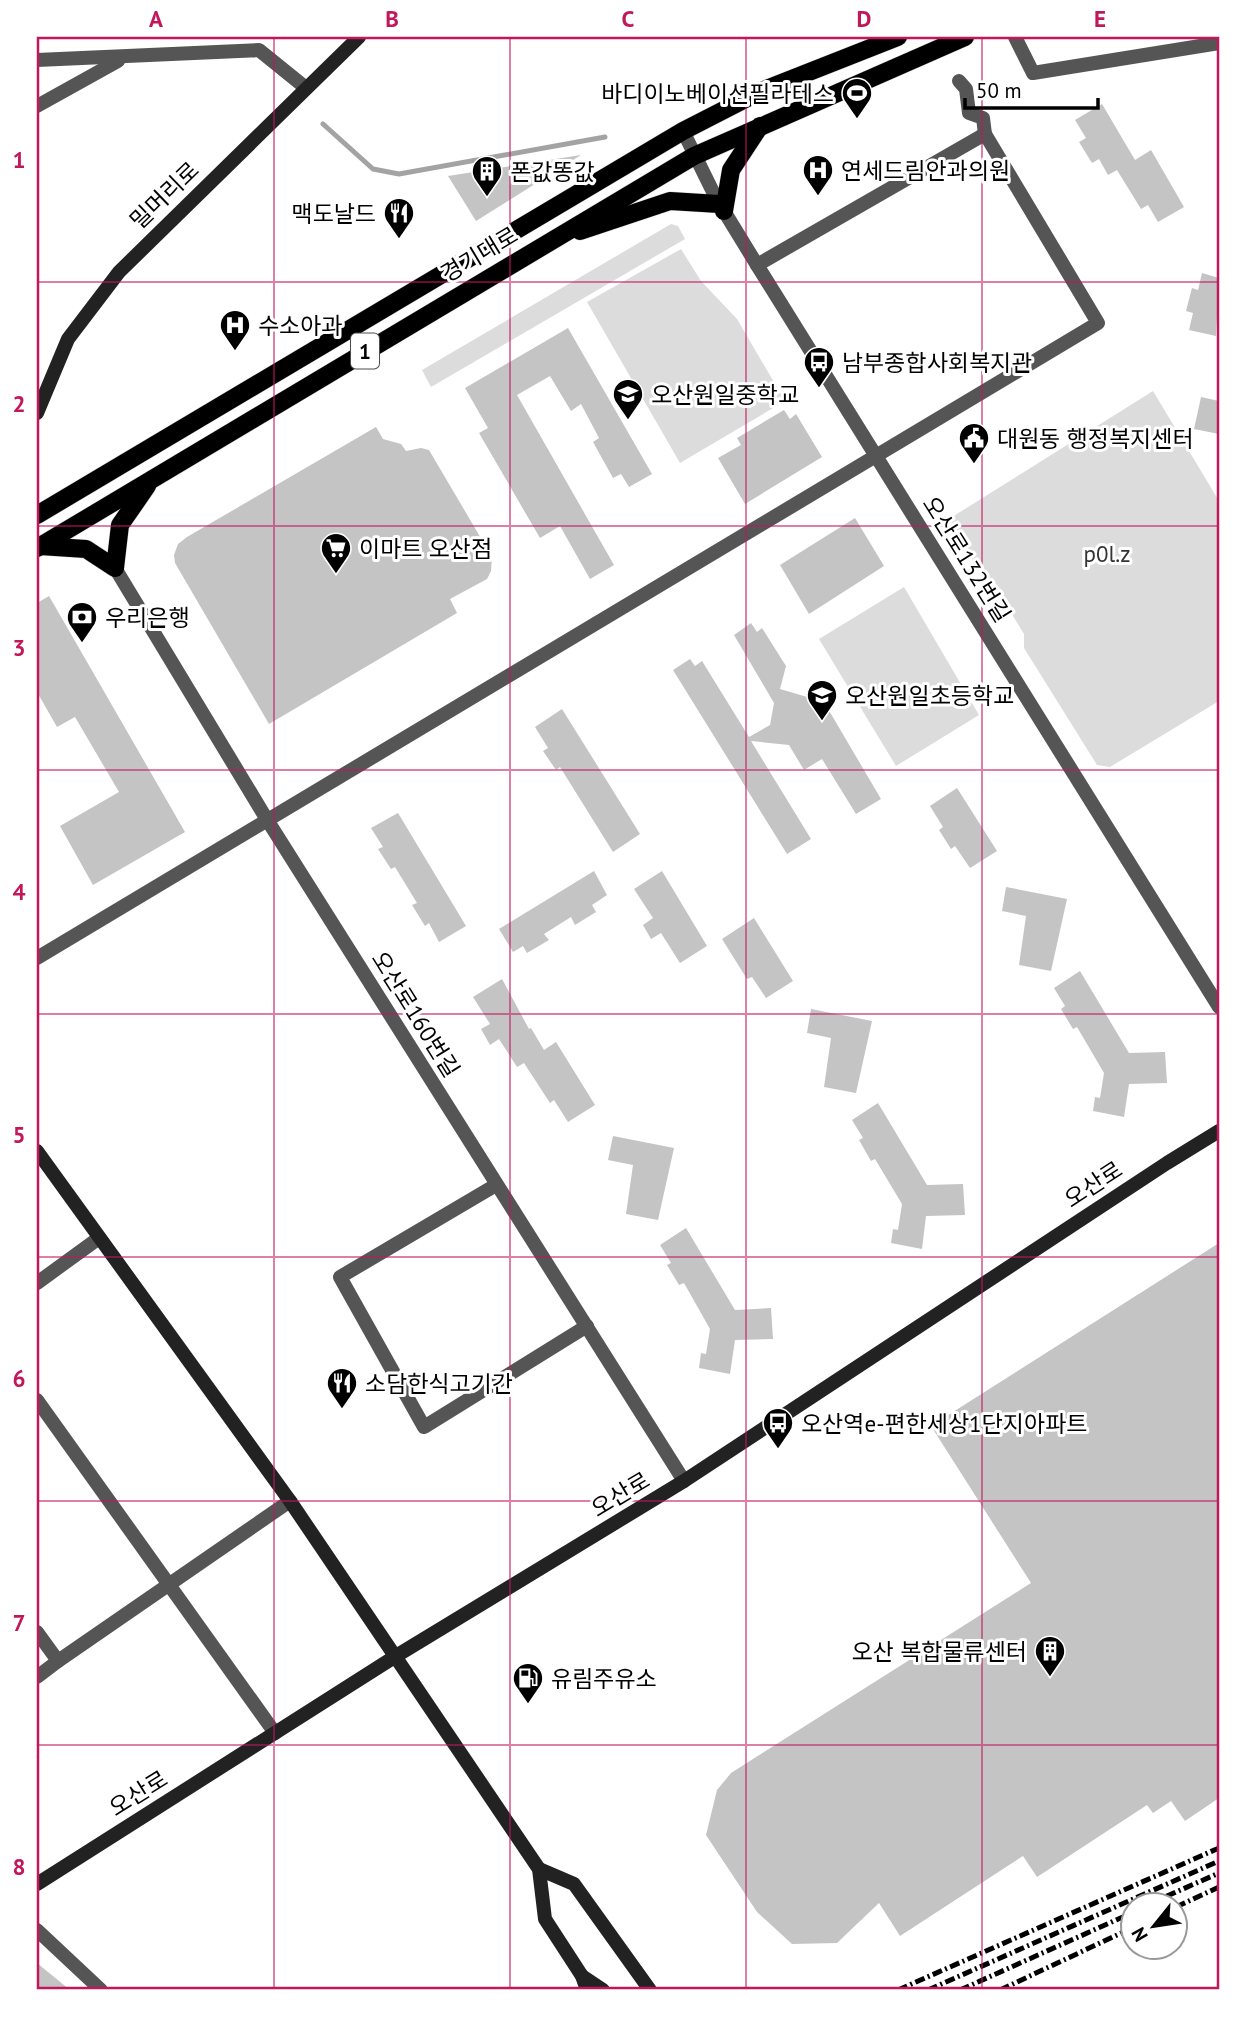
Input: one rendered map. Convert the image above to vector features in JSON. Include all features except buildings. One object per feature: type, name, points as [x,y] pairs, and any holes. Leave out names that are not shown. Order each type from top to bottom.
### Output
[{"type":"main road","name":"경기대로","points":[[37,515],[682,131],[761,91],[898,37]]},
{"type":"main road","name":"경기대로","points":[[38,547],[694,156],[965,37]]},
{"type":"main road","points":[[544,244],[670,201],[722,207],[731,170],[760,125]]},
{"type":"main road","points":[[38,547],[86,549],[115,568],[120,525],[151,480]]},
{"type":"street","name":"밀머리로","points":[[37,413],[68,339],[119,272],[359,37]]},
{"type":"street","points":[[1015,37],[1033,73],[1219,43]]},
{"type":"street","points":[[37,60],[259,50],[306,88]]},
{"type":"street","points":[[37,106],[123,58]]},
{"type":"street","points":[[37,958],[1098,323],[985,134],[983,118],[970,113],[966,89],[959,81]]},
{"type":"street","name":"오산로132번길","points":[[682,131],[722,207],[757,265],[1219,1007]]},
{"type":"street","points":[[757,265],[985,134]]},
{"type":"street","name":"오산로160번길","points":[[115,568],[267,818],[684,1481]]},
{"type":"street","name":"오산로","points":[[37,1884],[396,1656],[684,1481],[1155,1170],[1219,1131]]},
{"type":"street","points":[[37,1151],[290,1501],[396,1656],[539,1869],[545,1919],[584,1983],[603,1990]]},
{"type":"street","points":[[496,1185],[340,1277],[424,1427],[587,1326]]},
{"type":"street","points":[[37,1283],[99,1238]]},
{"type":"street","points":[[37,1400],[275,1733]]},
{"type":"street","points":[[37,1678],[290,1501]]},
{"type":"street","points":[[37,1632],[58,1661]]},
{"type":"street","points":[[539,1869],[574,1884],[650,1990]]},
{"type":"street","points":[[37,1930],[101,1990]]},
{"type":"green space","points":[[671,224],[678,226],[685,239],[431,387],[422,370]]},
{"type":"green space","points":[[681,249],[701,281],[737,319],[785,401],[680,463],[587,302]]},
{"type":"green space","name":"p0l.z","points":[[1153,391],[1219,501],[1219,701],[1110,767],[1097,765],[1024,648],[1024,634],[1002,598],[989,588],[949,519]]},
{"type":"green space","points":[[904,587],[979,715],[896,766],[819,639]]},
{"type":"waterway","points":[[323,124],[373,169],[399,174],[605,137]]},
{"type":"railway","points":[[898,1990],[1219,1848]]},
{"type":"railway","points":[[928,1990],[1219,1861]]},
{"type":"railway","points":[[1181,1890],[1219,1873]]},
{"type":"railway","points":[[1190,1900],[1219,1887]]},
{"type":"railway","points":[[960,1990],[1120,1918]]},
{"type":"railway","points":[[1000,1990],[1120,1934]]},
{"type":"place","name":"바디이노베이션필라테스","points":[[857,120]]},
{"type":"place","name":"연세드림안과의원","points":[[818,197]]},
{"type":"place","name":"폰값똥값","points":[[487,198]]},
{"type":"place","name":"맥도날드","points":[[399,240]]},
{"type":"place","name":"수소아과","points":[[235,352]]},
{"type":"place","name":"남부종합사회복지관","points":[[819,389]]},
{"type":"place","name":"오산원일중학교","points":[[628,421]]},
{"type":"place","name":"대원동 행정복지센터","points":[[974,465]]},
{"type":"place","name":"이마트 오산점","points":[[336,575]]},
{"type":"place","name":"우리은행","points":[[82,644]]},
{"type":"place","name":"오산원일초등학교","points":[[822,722]]},
{"type":"place","name":"소담한식고기간","points":[[342,1410]]},
{"type":"place","name":"오산역e-편한세상1단지아파트","points":[[778,1450]]},
{"type":"place","name":"오산 복합물류센터","points":[[1050,1678]]},
{"type":"place","name":"유림주유소","points":[[528,1705]]}]
